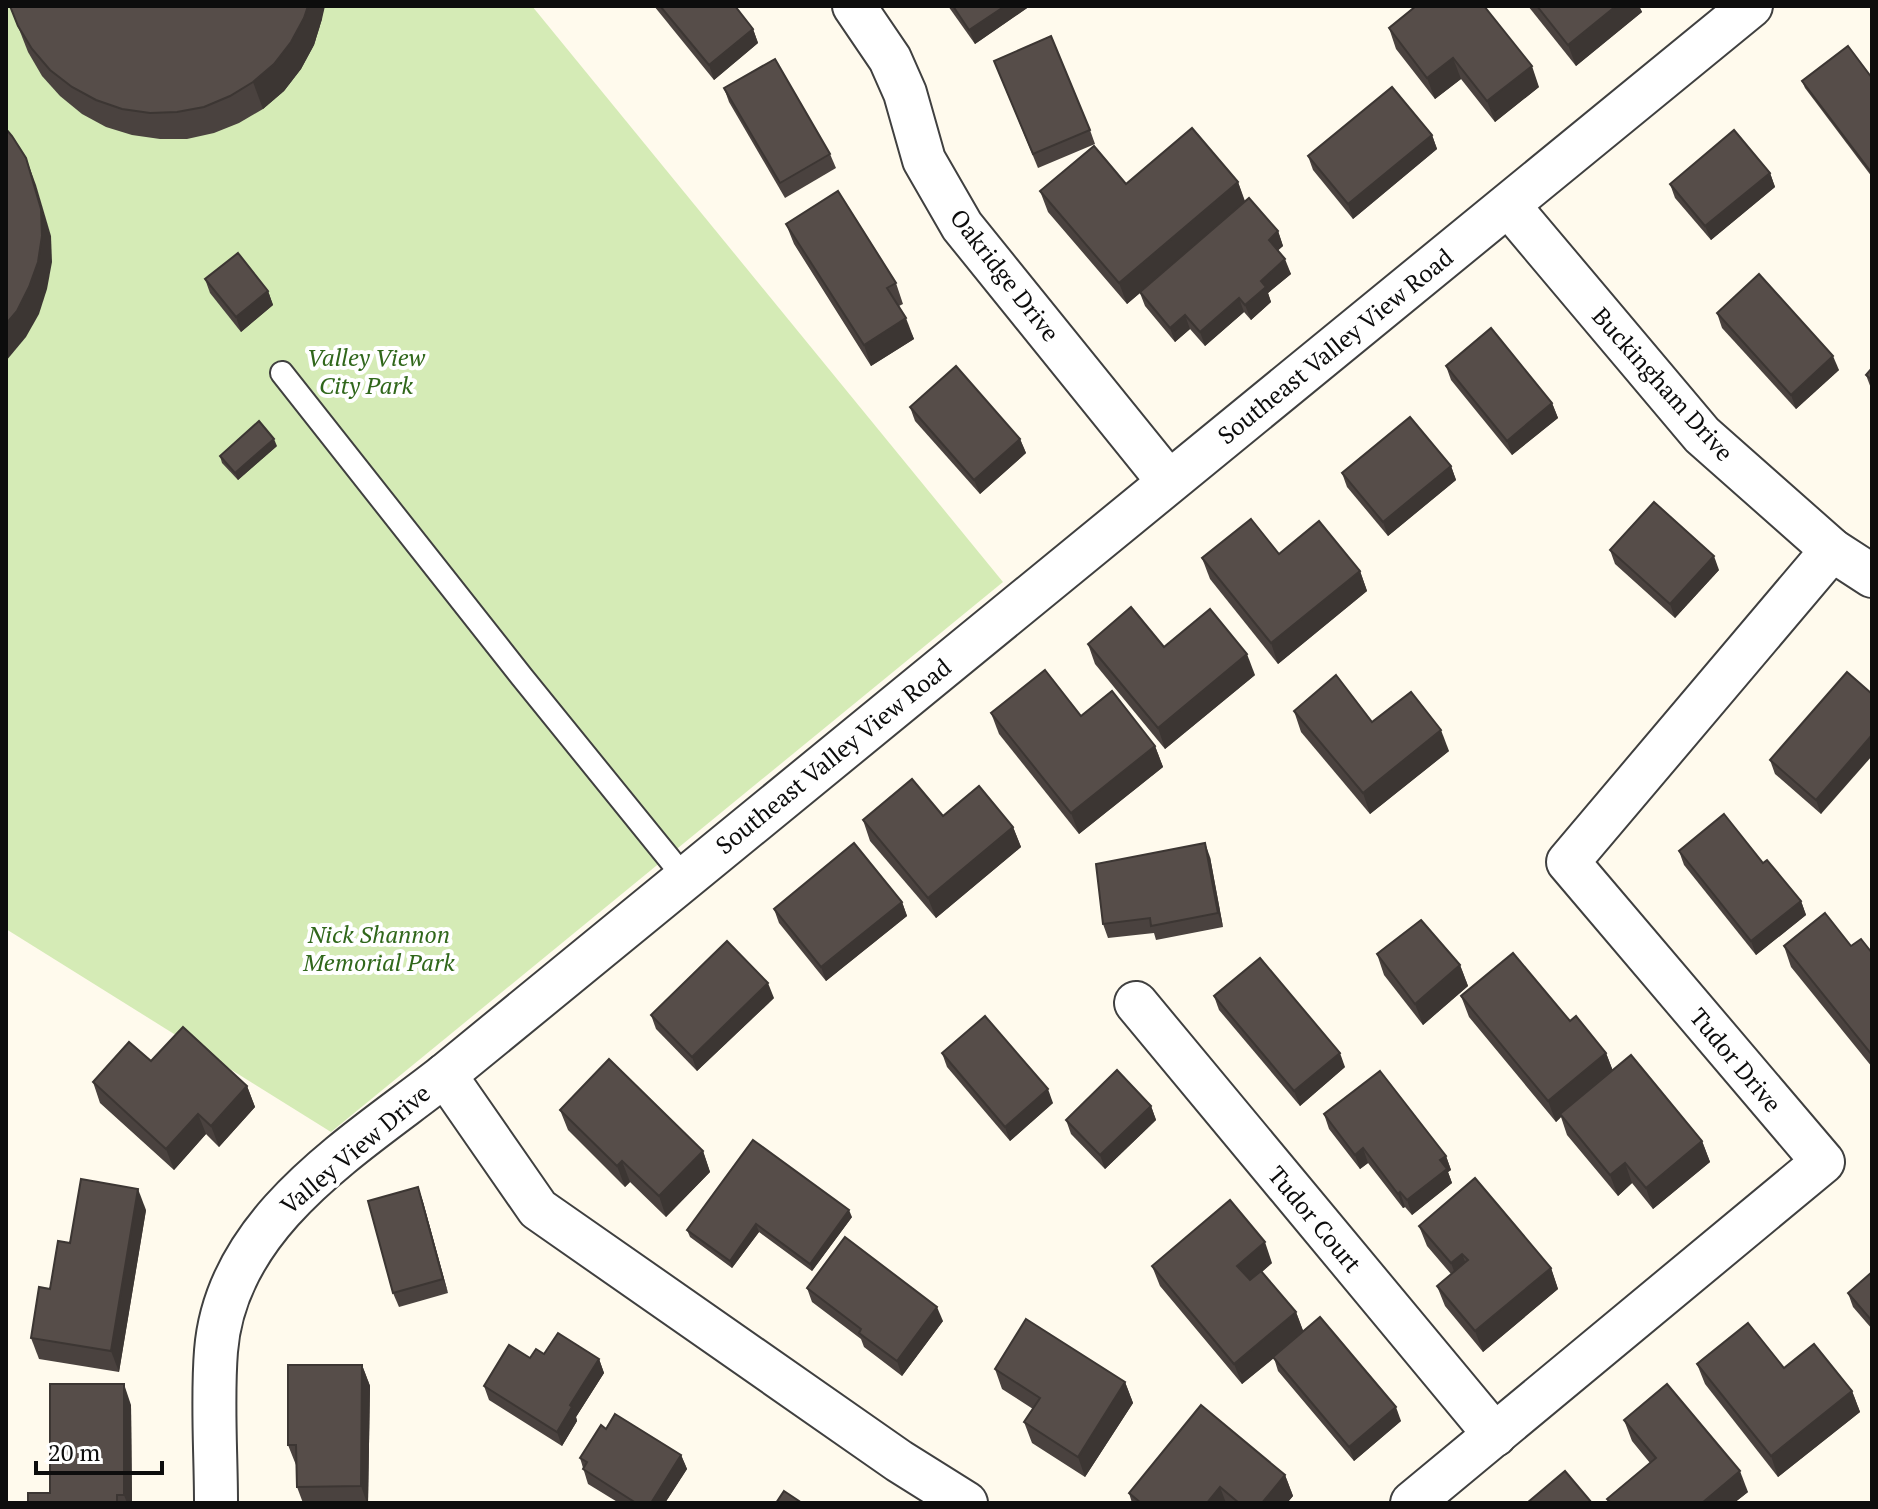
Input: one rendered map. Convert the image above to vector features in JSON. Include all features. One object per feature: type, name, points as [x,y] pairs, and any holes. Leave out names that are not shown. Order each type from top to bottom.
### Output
[{"type":"street","name":"Oakridge Drive","points":[[854,6],[890,59],[905,93],[924,160],[962,226],[1168,481]]},
{"type":"street","name":"Southeast Valley View Road","points":[[445,1075],[1751,6]]},
{"type":"street","name":"Buckingham Drive","points":[[1509,206],[1702,435],[1832,550],[1872,576]]},
{"type":"street","name":"Tudor Drive","points":[[1412,1503],[1823,1162],[1568,862],[1832,550]]},
{"type":"street","name":"Tudor Court","points":[[1136,1003],[1495,1435]]},
{"type":"street","name":"Valley View Drive","points":[[216,1503],[216,1350],[222,1316],[242,1263],[275,1215],[303,1188],[445,1075]]},
{"type":"street","points":[[445,1075],[538,1209],[899,1461],[966,1503]]},
{"type":"lane","points":[[282,373],[685,878]]},
{"type":"green space","name":"Valley View City Park","points":[[6,6],[532,6],[1003,582],[331,1132],[6,929]]},
{"type":"building","points":[[10,6],[308,6],[291,42],[274,64],[253,82],[204,107],[150,113],[122,109],[72,87],[50,70],[32,49]]},
{"type":"building","points":[[660,6],[735,6],[753,29],[709,65]]},
{"type":"building","points":[[953,6],[1005,6],[969,30]]},
{"type":"building","points":[[1416,6],[1484,6],[1532,66],[1487,101],[1453,58],[1427,78],[1389,28]]},
{"type":"building","points":[[1537,6],[1616,6],[1568,45]]},
{"type":"building","points":[[1051,36],[1090,130],[1033,154],[994,61]]},
{"type":"building","points":[[1848,46],[1872,78],[1871,172],[1802,81]]},
{"type":"building","points":[[775,59],[830,154],[780,183],[724,88]]},
{"type":"building","points":[[1392,87],[1432,135],[1348,204],[1308,156]]},
{"type":"building","points":[[1192,128],[1238,182],[1119,283],[1040,191],[1094,146],[1126,184]]},
{"type":"building","points":[[6,129],[26,158],[41,209],[42,236],[38,262],[29,287],[17,311],[6,324]]},
{"type":"building","points":[[1734,130],[1770,173],[1705,226],[1670,184]]},
{"type":"building","points":[[838,191],[896,283],[887,288],[906,318],[864,345],[786,224]]},
{"type":"building","points":[[1249,198],[1278,231],[1269,240],[1285,259],[1261,281],[1266,287],[1245,305],[1239,298],[1200,332],[1185,315],[1170,328],[1140,292]]},
{"type":"building","points":[[238,253],[268,291],[236,317],[205,279]]},
{"type":"building","points":[[1759,274],[1833,356],[1791,395],[1717,313]]},
{"type":"building","points":[[1491,328],[1552,403],[1507,441],[1446,366]]},
{"type":"building","points":[[956,366],[1020,439],[974,480],[910,407]]},
{"type":"building","points":[[1410,417],[1451,466],[1383,522],[1342,473]]},
{"type":"building","points":[[259,421],[274,439],[235,473],[220,456]]},
{"type":"building","points":[[1654,502],[1714,556],[1670,604],[1610,550]]},
{"type":"building","points":[[1251,519],[1279,554],[1319,521],[1360,571],[1271,643],[1202,558]]},
{"type":"building","points":[[1131,607],[1164,647],[1210,609],[1247,654],[1158,728],[1088,644]]},
{"type":"building","points":[[1045,670],[1081,716],[1112,691],[1155,746],[1071,813],[991,713]]},
{"type":"building","points":[[1847,672],[1872,694],[1872,735],[1816,800],[1770,760]]},
{"type":"building","points":[[1336,675],[1372,722],[1411,692],[1441,730],[1363,793],[1294,711]]},
{"type":"building","points":[[912,779],[943,816],[979,786],[1013,827],[928,898],[863,820]]},
{"type":"building","points":[[1724,814],[1763,863],[1767,860],[1801,901],[1751,941],[1679,851]]},
{"type":"building","points":[[854,843],[902,902],[821,967],[774,909]]},
{"type":"building","points":[[1205,843],[1218,913],[1151,926],[1150,918],[1103,924],[1096,864]]},
{"type":"building","points":[[1825,913],[1851,946],[1861,939],[1872,953],[1872,1055],[1784,946]]},
{"type":"building","points":[[1421,920],[1460,965],[1415,1004],[1377,954]]},
{"type":"building","points":[[727,941],[768,983],[692,1057],[651,1015]]},
{"type":"building","points":[[1513,953],[1570,1021],[1576,1016],[1606,1053],[1548,1101],[1461,996]]},
{"type":"building","points":[[1260,958],[1340,1053],[1294,1091],[1214,996]]},
{"type":"building","points":[[985,1016],[1048,1089],[1005,1127],[942,1053]]},
{"type":"building","points":[[183,1027],[247,1086],[211,1126],[198,1114],[166,1149],[93,1082],[129,1042],[151,1061]]},
{"type":"building","points":[[1631,1055],[1702,1141],[1646,1188],[1625,1163],[1610,1175],[1560,1114]]},
{"type":"building","points":[[609,1059],[703,1151],[659,1196],[622,1161],[617,1166],[560,1110]]},
{"type":"building","points":[[1117,1070],[1151,1106],[1100,1155],[1066,1120]]},
{"type":"building","points":[[1380,1071],[1446,1156],[1440,1160],[1447,1169],[1407,1200],[1400,1192],[1398,1194],[1363,1148],[1355,1155],[1324,1114]]},
{"type":"building","points":[[753,1140],[849,1210],[810,1264],[756,1224],[730,1261],[687,1230]]},
{"type":"building","points":[[1475,1178],[1551,1268],[1475,1331],[1437,1286],[1468,1260],[1462,1254],[1451,1263],[1419,1226]]},
{"type":"building","points":[[81,1179],[138,1189],[111,1351],[31,1338],[39,1287],[50,1289],[58,1241],[70,1243]]},
{"type":"building","points":[[418,1187],[443,1279],[393,1293],[368,1201]]},
{"type":"building","points":[[1230,1200],[1265,1242],[1237,1266],[1250,1280],[1261,1271],[1296,1312],[1234,1364],[1152,1266]]},
{"type":"building","points":[[845,1237],[937,1307],[897,1361],[807,1288]]},
{"type":"building","points":[[1872,1272],[1872,1321],[1848,1293]]},
{"type":"building","points":[[1320,1317],[1396,1407],[1349,1447],[1273,1357]]},
{"type":"building","points":[[1026,1319],[1125,1382],[1078,1457],[1024,1422],[1040,1398],[995,1369]]},
{"type":"building","points":[[1748,1323],[1784,1368],[1814,1344],[1852,1391],[1771,1456],[1697,1364]]},
{"type":"building","points":[[558,1333],[599,1359],[557,1432],[484,1386],[509,1345],[530,1358],[536,1349],[544,1354]]},
{"type":"building","points":[[288,1365],[362,1365],[361,1486],[297,1487],[296,1445],[288,1445]]},
{"type":"building","points":[[50,1384],[124,1384],[124,1495],[117,1495],[117,1503],[28,1503],[28,1493],[50,1493]]},
{"type":"building","points":[[1667,1384],[1740,1471],[1702,1503],[1611,1503],[1607,1499],[1656,1458],[1624,1420]]},
{"type":"building","points":[[1201,1405],[1285,1475],[1262,1503],[1239,1503],[1220,1487],[1207,1503],[1141,1503],[1129,1493]]},
{"type":"building","points":[[615,1414],[681,1455],[651,1503],[636,1503],[583,1469],[587,1462],[580,1458],[601,1425],[606,1429]]},
{"type":"building","points":[[1565,1471],[1592,1503],[1527,1503]]},
{"type":"building","points":[[784,1491],[802,1503],[776,1503]]},
{"type":"park label","name":"Nick Shannon Memorial Park","points":[[379,948]]}]
